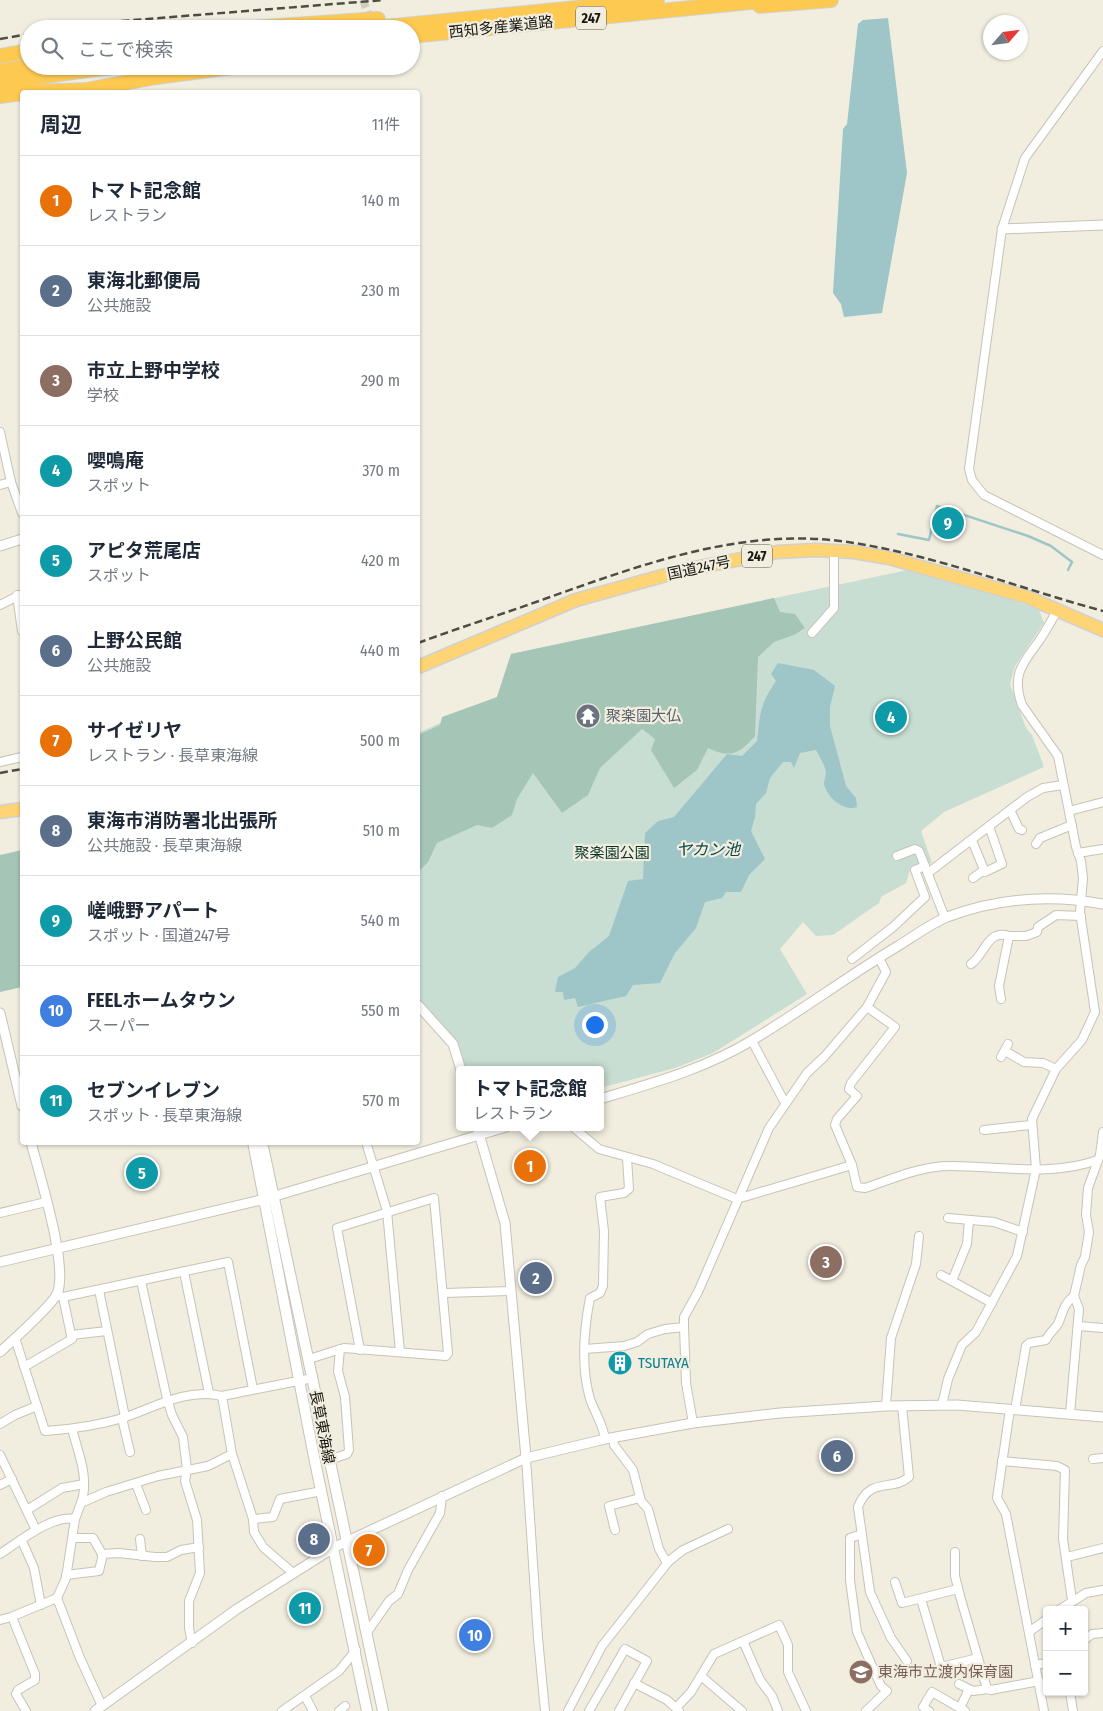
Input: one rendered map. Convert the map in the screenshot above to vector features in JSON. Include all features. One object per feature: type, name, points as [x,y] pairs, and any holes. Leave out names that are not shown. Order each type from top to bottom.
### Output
[{"type":"highway","name":"西知多産業道路","points":[[420,23],[657,0]]},
{"type":"highway","name":"西知多産業道路","points":[[420,35],[770,0]]},
{"type":"highway","name":"247","points":[[680,9],[712,9],[831,0]]},
{"type":"highway","name":"247","points":[[375,20],[436,16],[477,17]]},
{"type":"highway","points":[[0,56],[20,53]]},
{"type":"highway","points":[[0,71],[20,68]]},
{"type":"highway","points":[[0,83],[48,75]]},
{"type":"highway","points":[[91,90],[171,75]]},
{"type":"highway","points":[[125,90],[133,84],[156,77]]},
{"type":"highway","points":[[0,96],[20,93]]},
{"type":"highway","name":"国道247号","points":[[420,666],[576,600],[657,577],[777,552],[854,552],[906,562],[1027,597],[1103,630]]},
{"type":"highway","points":[[0,812],[20,810]]},
{"type":"main road","points":[[85,75],[86,90]]},
{"type":"main road","name":"長草東海線","points":[[254,1145],[309,1359],[346,1542],[368,1631],[383,1711]]},
{"type":"main road","name":"長草東海線","points":[[262,1145],[269,1198],[301,1381],[367,1711]]},
{"type":"street","points":[[1103,51],[1025,158],[1002,229],[969,456],[969,469],[972,480],[984,496],[1103,555]]},
{"type":"street","points":[[1002,229],[1103,225]]},
{"type":"street","points":[[0,432],[11,482],[20,507]]},
{"type":"street","points":[[0,485],[11,482]]},
{"type":"street","points":[[0,546],[20,540]]},
{"type":"street","points":[[812,633],[834,608],[834,551]]},
{"type":"street","points":[[0,605],[20,594]]},
{"type":"street","points":[[942,1405],[948,1379],[962,1345],[976,1332],[1013,1266],[1023,1232],[1036,1169],[1032,1119],[1056,1069],[1082,1040],[1100,1005],[1080,916],[1083,878],[1055,749],[1022,705],[1019,691],[1020,668],[1057,611]]},
{"type":"street","points":[[0,762],[20,757]]},
{"type":"street","points":[[852,959],[893,927],[925,898],[915,870],[926,869],[968,842],[1043,788],[1063,785]]},
{"type":"street","points":[[1069,811],[1103,802]]},
{"type":"street","points":[[1010,810],[1019,829],[1022,830]]},
{"type":"street","points":[[1036,844],[1040,838],[1072,825]]},
{"type":"street","points":[[973,878],[984,870],[985,872],[1002,864],[989,826]]},
{"type":"street","points":[[968,842],[973,843],[984,870]]},
{"type":"street","points":[[897,856],[915,849],[919,850],[944,918]]},
{"type":"street","points":[[1078,853],[1103,849]]},
{"type":"street","points":[[604,1098],[699,1068],[752,1041],[944,918],[983,906],[1026,899],[1082,900],[1103,904]]},
{"type":"street","points":[[971,964],[991,938],[1000,934],[1026,936],[1036,932],[1038,927],[1056,915],[1080,916]]},
{"type":"street","points":[[1001,998],[999,986],[1009,936]]},
{"type":"street","points":[[693,1423],[686,1383],[684,1317],[698,1292],[768,1128],[807,1073],[825,1056],[867,1007],[886,972],[879,958]]},
{"type":"street","points":[[867,1007],[895,1028],[851,1083],[849,1089],[857,1096],[837,1119],[835,1125],[852,1165],[858,1187],[865,1188],[921,1170],[949,1166],[1036,1169],[1075,1168],[1098,1160]]},
{"type":"street","points":[[0,1013],[20,1098]]},
{"type":"street","points":[[421,1013],[453,1044],[461,1066]]},
{"type":"street","points":[[752,1041],[785,1102]]},
{"type":"street","points":[[1005,1050],[1024,1062],[1043,1063],[1056,1069]]},
{"type":"street","points":[[984,1130],[1031,1125]]},
{"type":"street","points":[[578,1131],[599,1149],[653,1164],[737,1199],[852,1165]]},
{"type":"street","points":[[0,1262],[57,1250],[269,1198],[373,1167],[478,1132],[503,1216],[526,1458],[542,1709]]},
{"type":"street","points":[[1070,1414],[1079,1309],[1074,1296],[1080,1265],[1085,1257],[1089,1232],[1086,1215],[1088,1188],[1098,1160],[1103,1132]]},
{"type":"street","points":[[24,1367],[72,1339],[60,1296],[57,1250],[32,1145]]},
{"type":"street","points":[[367,1145],[387,1211],[400,1352]]},
{"type":"street","points":[[627,1158],[629,1189],[624,1193],[600,1197],[604,1231],[603,1286],[600,1294],[590,1298],[585,1349],[590,1399],[609,1438],[633,1470],[640,1498],[648,1509],[659,1549],[668,1563]]},
{"type":"street","points":[[309,1359],[340,1348],[360,1350],[400,1352],[446,1356],[448,1353],[444,1294],[434,1198],[337,1228],[360,1350]]},
{"type":"street","points":[[0,1213],[46,1202]]},
{"type":"street","points":[[948,1218],[994,1222],[1023,1232]]},
{"type":"street","points":[[952,1281],[967,1244],[969,1220]]},
{"type":"street","points":[[886,1406],[891,1338],[916,1264],[919,1236]]},
{"type":"street","points":[[0,1352],[60,1296],[99,1290],[228,1262],[253,1389]]},
{"type":"street","points":[[184,1272],[209,1393]]},
{"type":"street","points":[[941,1275],[992,1303]]},
{"type":"street","points":[[141,1281],[172,1415],[183,1438],[187,1469],[185,1481],[198,1520],[200,1573],[188,1601],[189,1628],[192,1643]]},
{"type":"street","points":[[99,1290],[130,1452]]},
{"type":"street","points":[[444,1294],[511,1291]]},
{"type":"street","points":[[1044,1711],[1006,1514],[997,1498],[1002,1461],[1026,1346],[1029,1343],[1046,1340],[1051,1330],[1057,1326],[1061,1311],[1068,1300],[1074,1296]]},
{"type":"street","points":[[1078,1326],[1103,1328]]},
{"type":"street","points":[[585,1349],[624,1346],[637,1342],[648,1334],[665,1329],[684,1327]]},
{"type":"street","points":[[71,1335],[108,1331]]},
{"type":"street","points":[[14,1338],[45,1431],[72,1429],[123,1417],[168,1399],[209,1393],[222,1396],[313,1378]]},
{"type":"street","points":[[329,1460],[347,1454],[349,1450],[345,1397],[338,1371],[340,1348]]},
{"type":"street","points":[[222,1396],[232,1454],[253,1519],[254,1532],[263,1547],[294,1573]]},
{"type":"street","points":[[72,1429],[85,1493],[75,1519],[66,1576],[57,1598],[99,1709],[237,1609],[334,1547],[526,1458],[609,1438],[693,1423],[780,1412],[942,1405],[1103,1417]]},
{"type":"street","points":[[0,1424],[15,1415],[37,1406]]},
{"type":"street","points":[[902,1406],[909,1477],[905,1480],[878,1485],[868,1491],[858,1506],[870,1592],[891,1638],[907,1661]]},
{"type":"street","points":[[81,1503],[106,1492],[187,1469],[208,1466],[232,1454]]},
{"type":"street","points":[[0,1455],[36,1530]]},
{"type":"street","points":[[1093,1460],[1103,1458]]},
{"type":"street","points":[[1002,1461],[1063,1467],[1065,1475],[1063,1539],[1072,1600]]},
{"type":"street","points":[[0,1484],[12,1479]]},
{"type":"street","points":[[26,1510],[62,1488],[84,1484]]},
{"type":"street","points":[[136,1484],[146,1510]]},
{"type":"street","points":[[253,1519],[273,1517],[280,1499],[322,1491]]},
{"type":"street","points":[[368,1631],[389,1601],[398,1594],[408,1570],[440,1513],[442,1496]]},
{"type":"street","points":[[615,1530],[609,1506],[640,1498]]},
{"type":"street","points":[[0,1554],[36,1530],[57,1520],[75,1519]]},
{"type":"street","points":[[568,1711],[602,1646],[668,1563],[683,1550],[728,1529]]},
{"type":"street","points":[[862,1534],[850,1538],[850,1580],[858,1632],[881,1686],[887,1691],[866,1711]]},
{"type":"street","points":[[66,1576],[99,1570],[103,1554],[93,1538],[73,1538]]},
{"type":"street","points":[[140,1539],[142,1556]]},
{"type":"street","points":[[22,1541],[34,1568],[40,1605]]},
{"type":"street","points":[[103,1554],[119,1553],[167,1557],[181,1550],[199,1547]]},
{"type":"street","points":[[1067,1557],[1103,1548]]},
{"type":"street","points":[[955,1552],[955,1576],[958,1589],[988,1689]]},
{"type":"street","points":[[895,1582],[902,1604],[958,1589]]},
{"type":"street","points":[[1064,1606],[1086,1593],[1103,1590]]},
{"type":"street","points":[[0,1620],[12,1617],[57,1598]]},
{"type":"street","points":[[921,1599],[941,1667],[978,1658]]},
{"type":"street","points":[[12,1617],[35,1674],[35,1680],[18,1690],[16,1694],[26,1711]]},
{"type":"street","points":[[1029,1632],[1043,1622]]},
{"type":"street","points":[[634,1683],[667,1700],[678,1710],[714,1654],[779,1625],[788,1645],[788,1672],[806,1711]]},
{"type":"street","points":[[1088,1637],[1092,1634],[1102,1633],[1103,1642]]},
{"type":"street","points":[[743,1641],[760,1680],[772,1696],[778,1711]]},
{"type":"street","points":[[588,1711],[625,1649],[647,1661],[619,1711]]},
{"type":"street","points":[[282,1711],[339,1671],[356,1650]]},
{"type":"street","points":[[1036,1665],[1043,1664]]},
{"type":"street","points":[[701,1676],[742,1711]]},
{"type":"street","points":[[959,1684],[978,1691],[1039,1681]]},
{"type":"street","points":[[929,1711],[923,1707],[932,1692],[962,1710],[969,1689]]},
{"type":"street","points":[[305,1696],[313,1711]]},
{"type":"street","points":[[1071,1696],[1073,1711]]},
{"type":"green space","name":"聚楽園公園","points":[[922,567],[1039,610],[1044,623],[1015,666],[1010,684],[1026,728],[1032,735],[1044,767],[944,812],[921,831],[932,863],[911,867],[906,883],[881,897],[879,903],[833,935],[816,936],[803,922],[780,949],[807,994],[713,1053],[675,1068],[604,1087],[604,1066],[463,1066],[453,1044],[420,1007],[420,732],[497,697],[511,654]]},
{"type":"green space","points":[[774,598],[780,612],[795,614],[805,628],[794,635],[774,642],[758,657],[755,736],[745,747],[729,754],[708,748],[697,770],[674,788],[651,750],[655,739],[642,729],[600,768],[588,795],[562,813],[533,773],[517,799],[512,815],[492,828],[477,825],[437,843],[428,862],[420,870],[420,734],[440,725],[442,717],[497,697],[511,654]]},
{"type":"green space","points":[[20,850],[20,987],[0,992],[0,855]]},
{"type":"water","points":[[888,18],[907,173],[882,313],[844,317],[841,304],[833,293],[843,129],[847,124],[858,24],[863,20]]},
{"type":"water","name":"ヤカン池","points":[[778,663],[814,670],[835,686],[830,707],[830,726],[846,786],[856,798],[857,807],[842,806],[829,794],[824,784],[825,769],[816,750],[800,753],[794,768],[791,762],[783,762],[770,778],[766,793],[756,804],[751,831],[765,859],[749,875],[741,892],[726,892],[722,898],[705,902],[696,928],[675,953],[660,983],[633,985],[626,996],[578,1007],[575,998],[564,1000],[563,992],[555,992],[558,977],[575,968],[589,952],[609,936],[628,881],[643,879],[645,833],[658,821],[674,817],[727,754],[742,756],[757,741],[762,710],[767,696],[776,681],[771,674]]},
{"type":"waterway","points":[[898,534],[929,540],[937,506],[1028,536],[1051,546],[1072,562],[1068,570]]},
{"type":"tunnel","points":[[363,0],[370,20]]},
{"type":"railway","points":[[134,20],[384,0]]},
{"type":"railway","points":[[0,39],[20,36]]},
{"type":"railway","points":[[420,642],[586,584],[659,561],[696,551],[771,539],[848,542],[913,555],[1103,611]]},
{"type":"railway","points":[[0,773],[20,769]]},
{"type":"place","name":"嵯峨野アパート","points":[[948,523]]},
{"type":"place","name":"聚楽園大仏","points":[[588,716]]},
{"type":"place","name":"嚶鳴庵","points":[[891,717]]},
{"type":"place","name":"トマト記念館","points":[[530,1166]]},
{"type":"place","name":"アピタ荒尾店","points":[[142,1173]]},
{"type":"place","name":"市立上野中学校","points":[[826,1262]]},
{"type":"place","name":"東海北郵便局","points":[[536,1278]]},
{"type":"place","name":"TSUTAYA","points":[[620,1363]]},
{"type":"place","name":"上野公民館","points":[[837,1456]]},
{"type":"place","name":"東海市消防署北出張所","points":[[314,1539]]},
{"type":"place","name":"サイゼリヤ","points":[[369,1550]]},
{"type":"place","name":"セブンイレブン","points":[[305,1608]]},
{"type":"place","name":"FEELホームタウン","points":[[475,1635]]},
{"type":"place","name":"東海市立渡内保育園","points":[[861,1672]]}]
